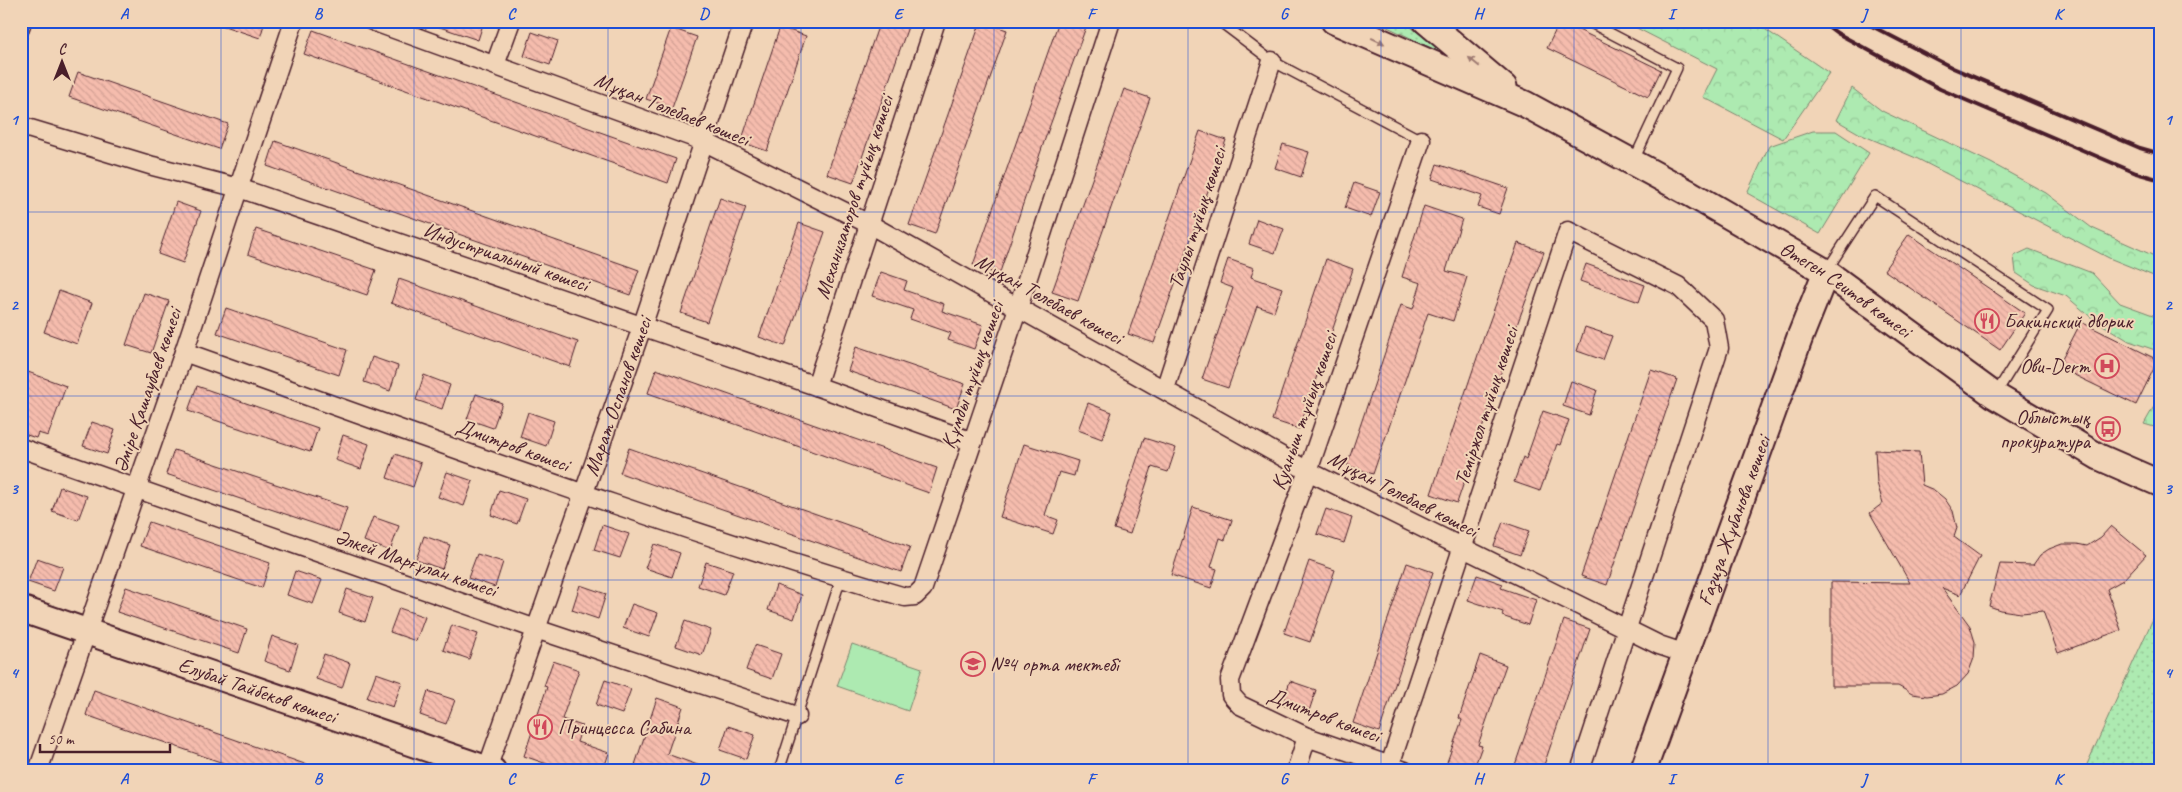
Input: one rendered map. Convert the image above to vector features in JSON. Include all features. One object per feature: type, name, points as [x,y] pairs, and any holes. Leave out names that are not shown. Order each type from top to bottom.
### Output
[{"type":"main road","points":[[1334,21],[1525,104]]},
{"type":"main road","points":[[1426,21],[1525,104]]},
{"type":"main road","name":"Өтеген Сеитов көшесі","points":[[1525,104],[1826,272],[1994,395],[2099,457],[2161,484]]},
{"type":"main road","name":"Ғазиза Жұбанова көшесі","points":[[1643,771],[1800,337],[1826,272]]},
{"type":"main road","name":"Елубай Тайбеков көшесі","points":[[21,609],[489,770]]},
{"type":"street","name":"Әміре Қашаубаев көшесі","points":[[38,771],[85,631],[137,490],[294,21]]},
{"type":"street","name":"Мұқан Төлебаев көшесі","points":[[372,21],[703,141],[869,224],[1308,471],[1626,630],[1658,645],[1686,654]]},
{"type":"street","points":[[495,65],[512,21]]},
{"type":"street","name":"Марат Оспанов көшесі","points":[[489,770],[536,629],[642,327],[744,21]]},
{"type":"street","name":"Механизаторов тұйық көшесі","points":[[816,386],[936,21]]},
{"type":"street","name":"Құмды тұйық көшесі","points":[[914,596],[923,588],[1018,308],[1111,21]]},
{"type":"street","name":"Таулы тұйық көшесі","points":[[1165,389],[1272,61]]},
{"type":"street","name":"Индустриальный көшесі","points":[[21,126],[153,166],[239,188],[816,386],[973,442]]},
{"type":"street","name":"Қуаныш тұйық көшесі","points":[[1231,695],[1230,680],[1308,471],[1421,140]]},
{"type":"street","name":"Теміржол тұйық көшесі","points":[[1397,768],[1462,549],[1568,231],[1678,286],[1714,320],[1717,331],[1719,348],[1626,630]]},
{"type":"street","name":"Дмитров көшесі","points":[[184,352],[584,494],[841,578],[906,598],[914,596]]},
{"type":"street","name":"Әлкей Марғұлан көшесі","points":[[21,448],[536,629],[797,716]]},
{"type":"street","points":[[1580,771],[1626,630]]},
{"type":"street","name":"Дмитров көшесі","points":[[1231,695],[1240,705],[1306,738],[1397,768]]},
{"type":"street","points":[[1296,771],[1306,738]]},
{"type":"lane","points":[[21,24],[27,21]]},
{"type":"lane","points":[[21,38],[27,21]]},
{"type":"lane","points":[[1219,21],[1272,61],[1421,140]]},
{"type":"lane","points":[[1587,21],[1677,68],[1633,163]]},
{"type":"lane","points":[[1826,272],[1875,196],[2048,310],[1994,395]]},
{"type":"lane","points":[[779,771],[841,578]]},
{"type":"green space","points":[[1375,21],[1403,21],[1448,56]]},
{"type":"green space","points":[[1623,21],[1753,21],[1829,73],[1783,139],[1703,97],[1717,69]]},
{"type":"green space","points":[[1852,88],[1882,111],[1991,163],[2046,193],[2092,228],[2161,259],[2161,279],[2109,258],[1916,158],[1862,135],[1836,120]]},
{"type":"green space","points":[[1813,131],[1836,131],[1869,153],[1820,234],[1747,193],[1769,146]]},
{"type":"green space","points":[[2029,249],[2092,273],[2120,303],[2161,318],[2161,352],[2129,341],[2093,319],[2066,296],[2034,285],[2016,273],[2014,256]]},
{"type":"green space","points":[[2161,394],[2161,429],[2144,424]]},
{"type":"green space","points":[[2161,601],[2161,771],[2084,771]]},
{"type":"green space","points":[[852,644],[922,668],[908,711],[837,686]]},
{"type":"building","points":[[218,21],[265,21],[260,38],[218,24]]},
{"type":"building","points":[[431,21],[484,21],[478,40],[431,24]]},
{"type":"building","points":[[880,21],[910,21],[853,183],[827,174]]},
{"type":"building","points":[[981,21],[1007,30],[935,234],[909,225]]},
{"type":"building","points":[[1059,21],[1068,21],[1086,27],[1045,139],[999,275],[973,265]]},
{"type":"building","points":[[1560,21],[1661,70],[1648,97],[1547,48]]},
{"type":"building","points":[[780,27],[806,36],[767,151],[741,142]]},
{"type":"building","points":[[671,28],[697,37],[672,108],[646,99]]},
{"type":"building","points":[[313,30],[676,159],[668,183],[304,54]]},
{"type":"building","points":[[532,32],[558,41],[550,65],[524,56]]},
{"type":"building","points":[[78,72],[228,124],[219,149],[69,97]]},
{"type":"building","points":[[1124,89],[1150,98],[1078,301],[1052,292]]},
{"type":"building","points":[[1200,131],[1226,140],[1154,343],[1128,334]]},
{"type":"building","points":[[275,141],[639,270],[630,295],[267,166]]},
{"type":"building","points":[[1283,144],[1309,152],[1301,177],[1275,168]]},
{"type":"building","points":[[1437,164],[1508,188],[1499,214],[1478,207],[1482,196],[1432,179]]},
{"type":"building","points":[[1354,183],[1380,192],[1371,217],[1345,208]]},
{"type":"building","points":[[720,198],[746,207],[707,322],[681,313]]},
{"type":"building","points":[[176,202],[201,211],[183,263],[158,254]]},
{"type":"building","points":[[1424,206],[1462,219],[1446,271],[1467,277],[1453,321],[1428,313],[1373,474],[1347,465],[1401,305],[1413,309],[1421,283],[1402,277]]},
{"type":"building","points":[[1257,219],[1284,229],[1275,253],[1249,244]]},
{"type":"building","points":[[799,223],[825,232],[785,346],[759,337]]},
{"type":"building","points":[[256,229],[376,270],[367,295],[248,254]]},
{"type":"building","points":[[1909,234],[2025,313],[2000,350],[1884,270]]},
{"type":"building","points":[[1518,243],[1544,252],[1518,322],[1457,503],[1431,494]]},
{"type":"building","points":[[1228,259],[1254,268],[1251,277],[1282,288],[1274,312],[1257,306],[1228,388],[1202,379],[1233,288],[1220,283]]},
{"type":"building","points":[[1326,259],[1353,269],[1299,429],[1272,420]]},
{"type":"building","points":[[1586,264],[1645,285],[1639,302],[1580,281]]},
{"type":"building","points":[[881,272],[907,281],[904,290],[944,304],[942,311],[983,325],[974,349],[948,340],[951,333],[910,319],[913,310],[872,296]]},
{"type":"building","points":[[399,279],[578,342],[570,367],[391,303]]},
{"type":"building","points":[[59,291],[92,303],[77,344],[44,332]]},
{"type":"building","points":[[144,293],[169,301],[151,353],[126,345]]},
{"type":"building","points":[[226,308],[347,350],[339,375],[217,333]]},
{"type":"building","points":[[2081,322],[2158,360],[2136,405],[2058,367]]},
{"type":"building","points":[[1585,327],[1612,336],[1603,360],[1577,351]]},
{"type":"building","points":[[856,347],[965,384],[956,409],[848,371]]},
{"type":"building","points":[[372,357],[398,366],[390,391],[364,382]]},
{"type":"building","points":[[656,369],[937,468],[929,493],[648,393]]},
{"type":"building","points":[[1651,370],[1677,379],[1607,585],[1581,576]]},
{"type":"building","points":[[28,372],[66,386],[48,436],[38,433],[36,438],[21,433],[21,390]]},
{"type":"building","points":[[424,375],[450,385],[442,409],[416,400]]},
{"type":"building","points":[[1571,381],[1597,390],[1589,415],[1563,406]]},
{"type":"building","points":[[197,386],[318,428],[310,452],[188,411]]},
{"type":"building","points":[[476,394],[502,403],[493,428],[467,419]]},
{"type":"building","points":[[1088,403],[1112,412],[1102,439],[1078,430]]},
{"type":"building","points":[[1543,411],[1569,420],[1560,445],[1557,444],[1540,491],[1514,482],[1523,457],[1526,459]]},
{"type":"building","points":[[528,412],[554,421],[546,446],[520,437]]},
{"type":"building","points":[[92,422],[115,430],[107,454],[83,446]]},
{"type":"building","points":[[343,435],[369,444],[361,469],[335,460]]},
{"type":"building","points":[[1144,438],[1176,448],[1168,472],[1152,467],[1130,534],[1114,529]]},
{"type":"building","points":[[1024,444],[1078,461],[1074,476],[1059,472],[1045,515],[1058,520],[1053,534],[1000,517]]},
{"type":"building","points":[[629,448],[910,547],[901,572],[620,473]]},
{"type":"building","points":[[174,450],[347,508],[339,532],[166,474]]},
{"type":"building","points":[[1875,450],[1919,452],[1922,485],[1934,490],[1945,499],[1953,511],[1957,528],[1954,537],[1980,556],[1960,595],[1942,588],[1970,626],[1975,642],[1974,658],[1968,674],[1957,686],[1942,694],[1927,696],[1912,694],[1898,686],[1831,686],[1831,582],[1910,583],[1870,513],[1883,503],[1877,483]]},
{"type":"building","points":[[395,454],[421,463],[413,487],[387,478]]},
{"type":"building","points":[[447,472],[473,481],[464,506],[438,497]]},
{"type":"building","points":[[60,487],[87,496],[78,520],[52,511]]},
{"type":"building","points":[[499,490],[526,499],[517,524],[491,515]]},
{"type":"building","points":[[1193,507],[1232,520],[1225,540],[1220,538],[1211,567],[1217,569],[1211,588],[1171,575]]},
{"type":"building","points":[[1326,509],[1352,518],[1344,543],[1317,534]]},
{"type":"building","points":[[373,517],[399,526],[390,551],[364,541]]},
{"type":"building","points":[[149,522],[270,563],[262,588],[140,546]]},
{"type":"building","points":[[1503,522],[1529,531],[1520,555],[1494,546]]},
{"type":"building","points":[[602,525],[629,534],[620,558],[594,550]]},
{"type":"building","points":[[2111,526],[2146,555],[2123,580],[2107,589],[2121,630],[2058,653],[2043,611],[2021,613],[2000,610],[1989,606],[2000,564],[2033,565],[2040,555],[2062,544],[2087,546],[2101,537]]},
{"type":"building","points":[[424,536],[450,545],[442,569],[416,560]]},
{"type":"building","points":[[654,544],[680,553],[672,577],[645,568]]},
{"type":"building","points":[[477,554],[503,562],[495,587],[468,578]]},
{"type":"building","points":[[37,558],[63,567],[54,591],[28,582]]},
{"type":"building","points":[[1309,561],[1335,570],[1310,642],[1284,633]]},
{"type":"building","points":[[706,562],[733,571],[724,595],[698,586]]},
{"type":"building","points":[[1407,563],[1433,572],[1379,732],[1353,723]]},
{"type":"building","points":[[295,571],[322,580],[313,604],[287,595]]},
{"type":"building","points":[[1477,575],[1503,584],[1501,588],[1536,600],[1528,625],[1502,616],[1503,612],[1468,600]]},
{"type":"building","points":[[580,585],[606,594],[598,619],[572,610]]},
{"type":"building","points":[[776,585],[802,595],[794,619],[768,610]]},
{"type":"building","points":[[126,587],[247,629],[239,653],[117,612]]},
{"type":"building","points":[[347,589],[373,598],[365,622],[339,613]]},
{"type":"building","points":[[632,604],[658,613],[649,637],[623,628]]},
{"type":"building","points":[[399,608],[425,617],[416,641],[390,632]]},
{"type":"building","points":[[1564,620],[1590,629],[1544,765],[1554,769],[1554,771],[1513,771]]},
{"type":"building","points":[[685,621],[711,630],[702,655],[676,646]]},
{"type":"building","points":[[452,625],[478,634],[469,659],[443,650]]},
{"type":"building","points":[[272,636],[298,645],[290,670],[264,661]]},
{"type":"building","points":[[755,645],[781,654],[772,679],[746,670]]},
{"type":"building","points":[[324,654],[350,663],[342,688],[316,679]]},
{"type":"building","points":[[1480,655],[1506,665],[1478,745],[1482,746],[1473,771],[1447,762],[1462,720],[1459,718]]},
{"type":"building","points":[[553,661],[579,670],[562,719],[582,726],[577,742],[609,753],[603,771],[580,771],[568,767],[567,771],[524,756],[547,687],[544,686]]},
{"type":"building","points":[[376,673],[402,682],[393,707],[367,698]]},
{"type":"building","points":[[605,680],[631,689],[622,714],[596,705]]},
{"type":"building","points":[[1290,681],[1316,690],[1308,714],[1282,705]]},
{"type":"building","points":[[94,690],[316,768],[316,771],[246,771],[86,715]]},
{"type":"building","points":[[428,691],[455,700],[446,724],[420,715]]},
{"type":"building","points":[[657,698],[683,707],[667,754],[706,768],[706,771],[633,771]]},
{"type":"building","points":[[728,726],[755,735],[746,759],[720,750]]},
{"type":"railway","points":[[1821,21],[1837,33],[1940,89],[2136,173],[2161,180]]},
{"type":"railway","points":[[1862,21],[1953,68],[2140,148],[2161,154]]},
{"type":"place","name":"Бакинский дворик","points":[[1987,321]]},
{"type":"place","name":"Ови-Derm","points":[[2107,366]]},
{"type":"place","name":"Облыстық прокуратура","points":[[2108,429]]},
{"type":"place","name":"№4 орта мектебі","points":[[973,664]]},
{"type":"place","name":"Принцесса Сабина","points":[[540,727]]}]
